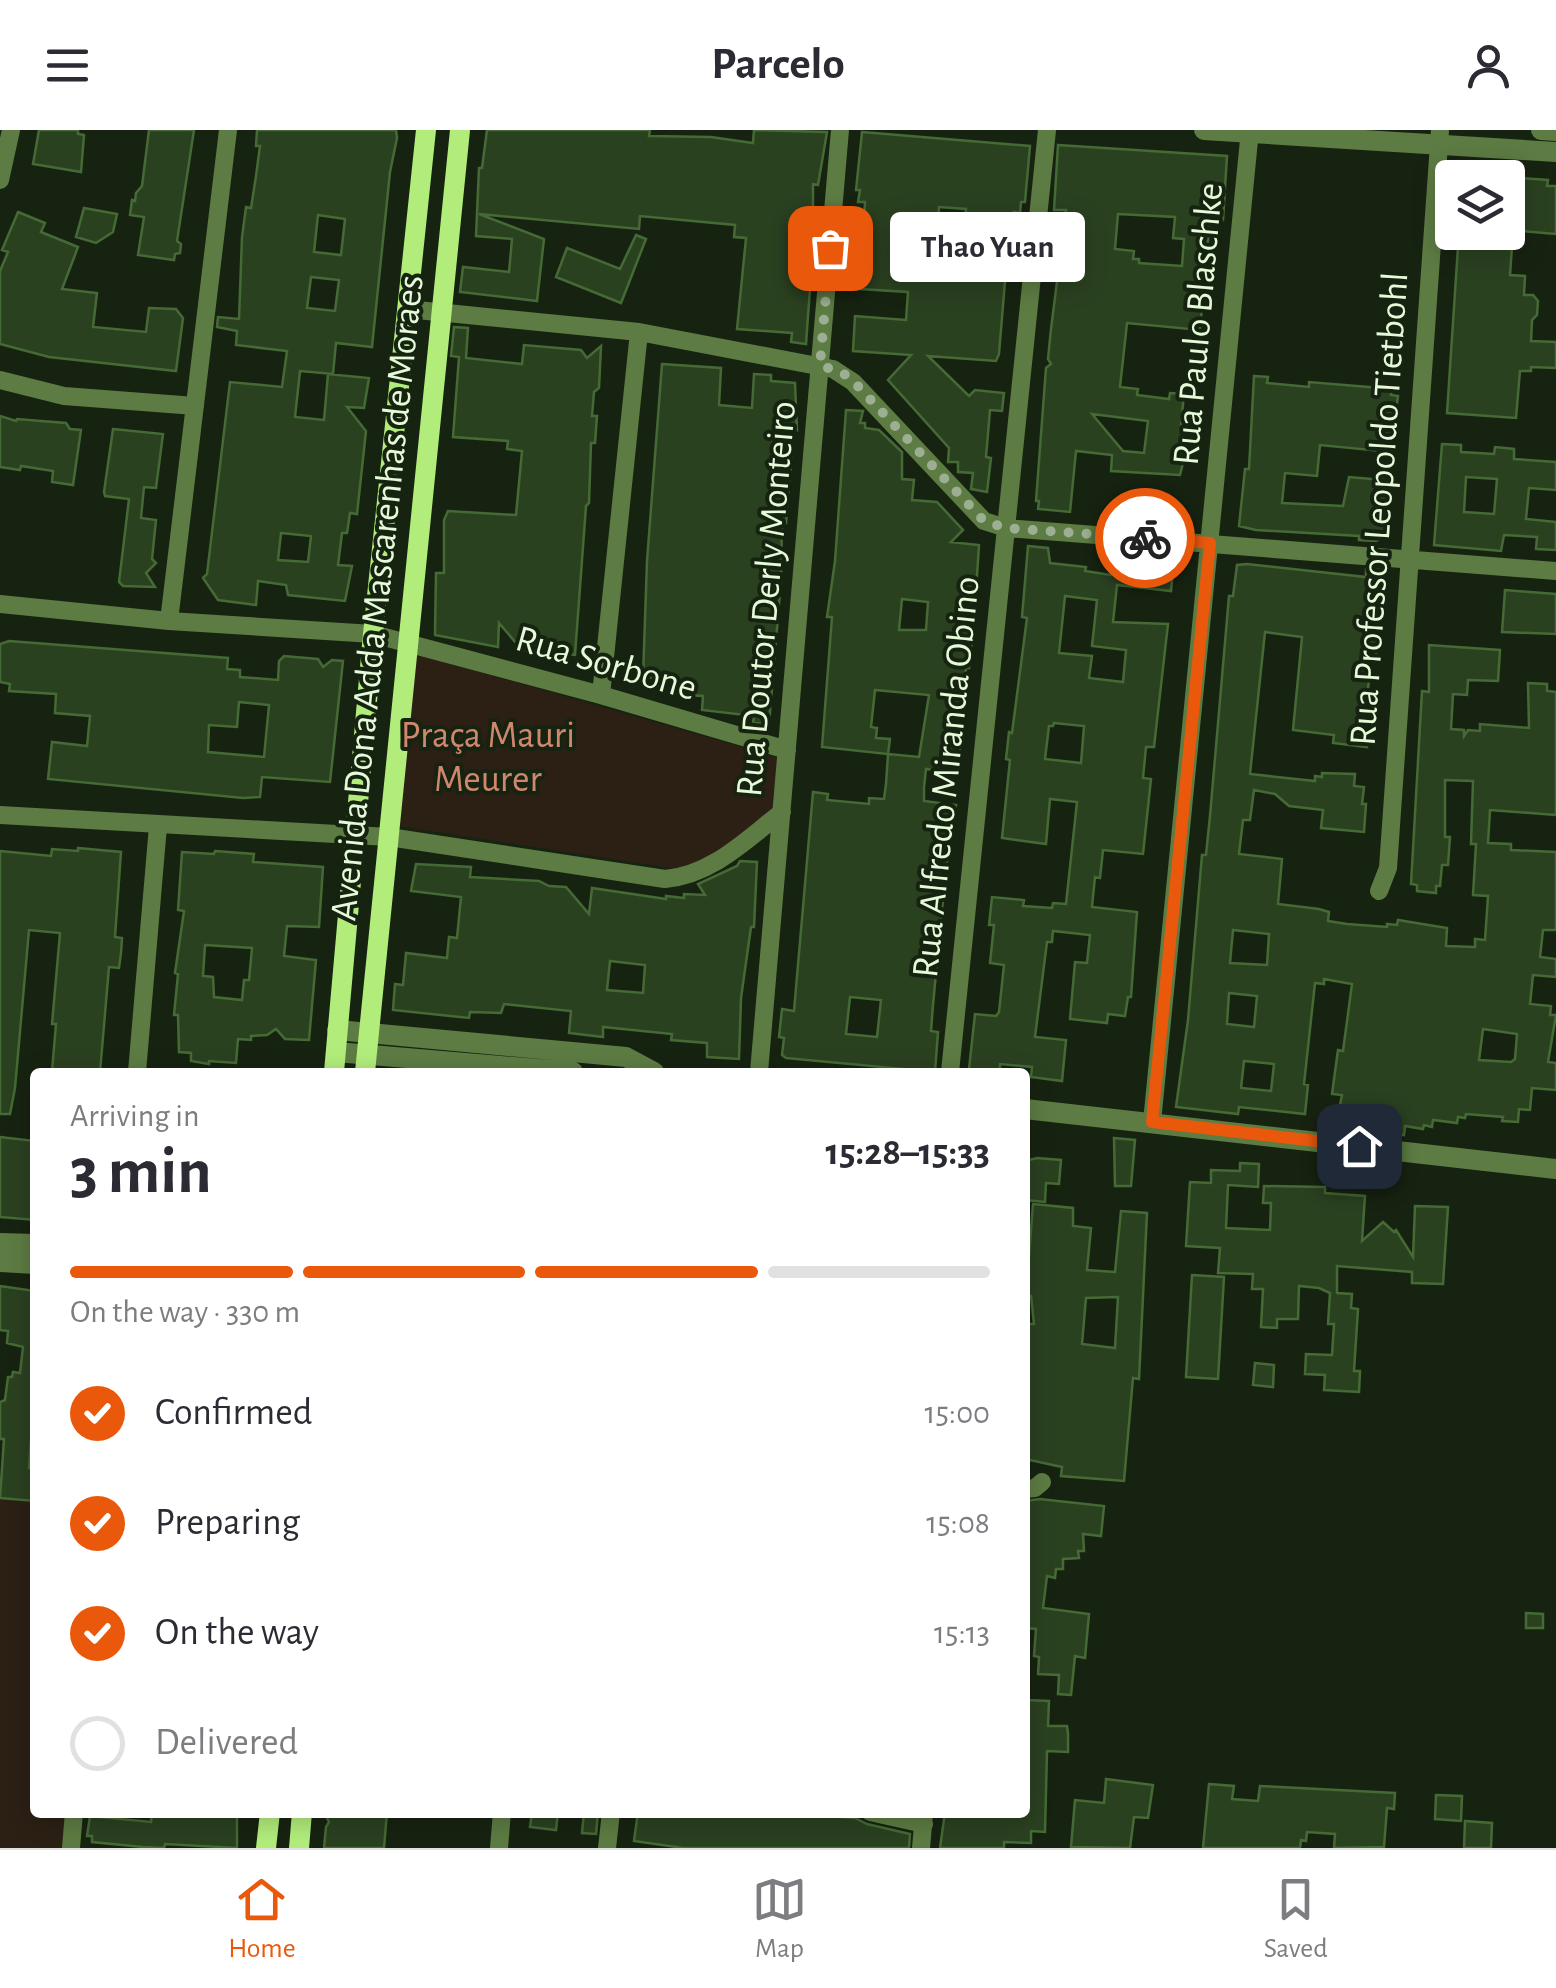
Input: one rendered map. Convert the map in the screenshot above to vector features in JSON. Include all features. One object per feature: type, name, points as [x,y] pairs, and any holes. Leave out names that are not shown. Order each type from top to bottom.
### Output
[{"type":"main road","name":"Avenida Dona Adda Mascarenhas de Moraes","points":[[335,1062],[373,634],[426,130]]},
{"type":"main road","name":"Avenida Dona Adda Mascarenhas de Moraes","points":[[366,1064],[460,130]]},
{"type":"main road","points":[[266,1848],[269,1818]]},
{"type":"main road","points":[[299,1848],[302,1818]]},
{"type":"street","points":[[0,180],[12,130]]},
{"type":"street","points":[[170,621],[228,130]]},
{"type":"street","name":"Rua Doutor Derly Monteiro","points":[[759,1068],[840,130]]},
{"type":"street","name":"Rua Alfredo Miranda Obino","points":[[950,1068],[1047,130]]},
{"type":"street","points":[[1204,130],[1439,137],[1556,152]]},
{"type":"street","points":[[1541,130],[1556,131]]},
{"type":"street","name":"Rua Paulo Blaschke","points":[[1152,1122],[1250,132]]},
{"type":"street","name":"Rua Professor Leopoldo Tietbohl","points":[[1379,891],[1388,868],[1439,137]]},
{"type":"street","points":[[408,309],[639,332],[820,365],[854,382],[984,521],[1006,528],[1556,571]]},
{"type":"street","points":[[601,695],[639,332]]},
{"type":"street","points":[[0,380],[64,396],[195,406]]},
{"type":"street","name":"Rua Sorbone","points":[[0,604],[170,621],[373,634],[787,750]]},
{"type":"street","points":[[0,815],[389,838],[665,879],[711,866],[782,812]]},
{"type":"street","points":[[137,1068],[158,826]]},
{"type":"street","points":[[337,1030],[572,1067]]},
{"type":"street","points":[[335,1062],[572,1067],[626,1057],[647,1068]]},
{"type":"street","points":[[1030,1110],[1556,1169]]},
{"type":"street","points":[[0,1243],[30,1244]]},
{"type":"street","points":[[0,1262],[30,1264]]},
{"type":"street","points":[[71,1848],[74,1818]]},
{"type":"street","points":[[499,1848],[502,1818]]},
{"type":"street","points":[[608,1848],[610,1818]]},
{"type":"street","points":[[922,1848],[924,1818]]},
{"type":"green space","name":"Praça Mauri Meurer","points":[[417,654],[783,759],[778,808],[690,871],[399,826]]},
{"type":"green space","points":[[0,1491],[30,1494],[30,1818],[67,1818],[64,1848],[0,1848]]},
{"type":"building","points":[[39,130],[78,130],[78,134],[84,135],[81,172],[33,164]]},
{"type":"building","points":[[149,130],[194,130],[177,241],[181,244],[180,253],[175,254],[174,260],[138,255],[144,217],[130,215],[132,200],[135,201],[142,186]]},
{"type":"building","points":[[257,130],[396,130],[372,347],[336,343],[333,374],[300,371],[295,417],[324,420],[328,374],[369,378],[364,408],[347,407],[366,431],[357,514],[350,513],[347,533],[342,533],[338,565],[352,566],[345,601],[288,595],[286,585],[258,581],[256,605],[218,600],[203,578],[207,574],[230,382],[282,387],[287,351],[236,345],[237,331],[217,327],[218,317],[239,319],[242,237],[256,176],[260,146],[256,146]],"holes":[[[318,215],[345,219],[341,255],[314,252]],[[311,277],[339,280],[335,311],[307,308]],[[281,533],[311,536],[308,562],[278,560]]]},
{"type":"building","points":[[487,130],[650,130],[649,136],[711,137],[753,143],[754,130],[827,132],[818,185],[813,184],[806,344],[791,342],[792,333],[737,329],[746,238],[734,237],[735,225],[640,216],[639,229],[479,214],[544,239],[537,301],[460,292],[463,267],[509,272],[512,239],[476,236],[479,168]]},
{"type":"building","points":[[862,132],[1030,146],[1025,202],[1021,202],[1020,213],[1014,212],[1012,241],[1005,241],[1006,269],[996,361],[928,356],[969,396],[975,390],[1004,393],[1002,411],[990,410],[987,492],[971,489],[973,473],[958,472],[958,462],[948,462],[949,448],[888,380],[911,355],[853,351],[855,316],[906,320],[908,292],[860,289],[865,202],[858,202],[860,190],[856,190]],"holes":[[[939,207],[966,209],[963,238],[937,236]]]},
{"type":"building","points":[[1058,145],[1227,156],[1223,220],[1210,219],[1200,330],[1127,323],[1120,387],[1138,389],[1137,395],[1169,399],[1170,393],[1184,394],[1181,426],[1186,426],[1184,443],[1188,443],[1180,475],[1111,471],[1112,455],[1076,451],[1070,512],[1038,509],[1036,501],[1046,368],[1051,364],[1048,359],[1066,210],[1054,210]],"holes":[[[1118,214],[1175,217],[1173,238],[1184,239],[1182,266],[1139,263],[1139,259],[1133,259],[1134,251],[1115,249]],[[1092,414],[1148,421],[1144,453],[1123,451]]]},
{"type":"building","points":[[1525,178],[1548,180],[1547,186],[1556,186],[1556,234],[1525,231]]},
{"type":"building","points":[[84,208],[117,214],[113,232],[96,243],[76,237]]},
{"type":"building","points":[[18,212],[45,223],[41,232],[78,247],[62,289],[97,293],[93,327],[146,332],[149,308],[176,309],[183,318],[176,371],[49,357],[0,344],[0,271],[8,252],[2,250]]},
{"type":"building","points":[[636,235],[646,239],[621,303],[556,277],[567,248],[620,269]]},
{"type":"building","points":[[1458,250],[1512,250],[1510,275],[1525,276],[1524,295],[1533,295],[1538,301],[1531,341],[1556,342],[1556,368],[1531,367],[1531,371],[1520,371],[1516,418],[1447,413]]},
{"type":"building","points":[[454,327],[468,328],[466,358],[522,364],[524,345],[581,350],[587,358],[601,346],[599,388],[594,392],[592,416],[597,416],[595,443],[591,443],[575,655],[522,650],[499,623],[498,647],[435,635],[436,573],[444,573],[444,520],[448,511],[516,515],[522,451],[507,449],[508,441],[453,437],[459,357],[451,356]]},
{"type":"building","points":[[662,364],[721,368],[719,405],[752,408],[754,374],[771,375],[771,381],[795,383],[797,430],[794,429],[786,523],[782,523],[769,724],[753,723],[754,716],[702,710],[703,696],[688,695],[689,682],[643,677],[647,561]]},
{"type":"building","points":[[1254,376],[1268,377],[1267,383],[1309,387],[1309,382],[1392,389],[1391,395],[1398,396],[1391,452],[1320,445],[1317,476],[1285,473],[1282,503],[1343,506],[1349,477],[1383,480],[1383,485],[1391,486],[1387,535],[1376,541],[1359,540],[1359,536],[1239,526],[1245,469],[1249,469]]},
{"type":"building","points":[[846,410],[863,411],[860,423],[879,430],[902,452],[902,479],[914,480],[912,500],[937,502],[963,530],[951,542],[979,545],[975,606],[970,606],[967,640],[972,641],[966,668],[958,773],[926,769],[924,787],[924,801],[956,805],[933,1005],[931,1031],[938,1032],[935,1068],[892,1068],[782,1055],[782,1009],[794,1011],[813,792],[828,794],[827,800],[869,804],[869,798],[884,799],[886,784],[888,754],[822,747],[832,617],[827,617]],"holes":[[[902,599],[928,602],[926,630],[899,630]],[[875,690],[929,695],[919,757],[888,754],[890,739],[876,738],[877,728],[871,727]],[[850,997],[881,1000],[877,1037],[846,1034]]]},
{"type":"building","points":[[0,416],[16,421],[66,423],[70,429],[81,430],[73,485],[52,482],[53,471],[0,467]]},
{"type":"building","points":[[113,429],[163,434],[156,488],[144,487],[141,518],[156,520],[152,559],[156,563],[146,573],[155,587],[123,586],[119,582],[129,499],[105,496],[104,492]]},
{"type":"building","points":[[1442,444],[1461,445],[1461,452],[1494,454],[1495,447],[1514,449],[1514,459],[1556,462],[1556,490],[1529,488],[1526,519],[1556,522],[1556,550],[1536,549],[1537,537],[1504,535],[1501,551],[1434,545]],"holes":[[[1466,477],[1497,479],[1494,514],[1464,512]]]},
{"type":"building","points":[[1028,546],[1048,548],[1050,563],[1086,567],[1085,571],[1111,575],[1113,558],[1174,559],[1171,591],[1117,585],[1113,622],[1168,624],[1154,747],[1146,747],[1143,778],[1151,779],[1143,854],[1103,850],[1092,907],[1137,912],[1131,997],[1125,1016],[1108,1014],[1107,1023],[1070,1019],[1075,962],[1087,963],[1090,935],[1053,931],[1052,942],[1047,942],[1035,1037],[1066,1040],[1062,1081],[1031,1077],[1032,1067],[1000,1064],[1000,1068],[969,1068],[975,1014],[996,1016],[999,1012],[1004,965],[990,963],[992,897],[1024,900],[1023,906],[1052,908],[1053,903],[1066,904],[1077,802],[1050,799],[1046,844],[1002,838],[1009,732],[1012,733],[1027,618],[1022,617]],"holes":[[[1065,596],[1097,600],[1092,646],[1126,650],[1123,682],[1089,678],[1092,656],[1059,653]],[[1049,726],[1084,726],[1081,763],[1045,759]]]},
{"type":"building","points":[[1237,565],[1366,577],[1366,569],[1382,570],[1376,660],[1371,660],[1368,689],[1367,747],[1333,743],[1334,735],[1293,730],[1302,637],[1265,632],[1250,774],[1315,781],[1315,776],[1322,777],[1322,773],[1355,774],[1354,786],[1364,787],[1362,804],[1366,804],[1364,832],[1321,828],[1323,810],[1289,806],[1275,794],[1254,790],[1250,820],[1243,820],[1239,854],[1282,859],[1278,904],[1319,909],[1329,912],[1328,921],[1347,924],[1387,927],[1397,925],[1398,920],[1447,928],[1446,946],[1475,947],[1475,939],[1485,940],[1488,896],[1473,895],[1473,781],[1445,780],[1448,865],[1442,865],[1436,893],[1417,891],[1417,885],[1411,884],[1422,691],[1429,692],[1429,645],[1500,650],[1498,681],[1468,680],[1467,695],[1453,694],[1451,729],[1464,730],[1464,736],[1468,730],[1480,731],[1480,724],[1529,728],[1528,683],[1547,684],[1547,691],[1556,692],[1556,815],[1490,810],[1488,843],[1511,844],[1511,850],[1556,852],[1556,930],[1543,930],[1540,957],[1556,959],[1556,977],[1533,975],[1530,1004],[1551,1006],[1550,1015],[1556,1015],[1548,1062],[1556,1063],[1556,1090],[1532,1088],[1530,1110],[1519,1109],[1518,1122],[1466,1114],[1465,1118],[1458,1117],[1457,1123],[1433,1120],[1432,1127],[1424,1125],[1423,1129],[1405,1126],[1404,1135],[1363,1129],[1365,1119],[1338,1114],[1342,1095],[1332,1094],[1338,1050],[1343,1051],[1352,984],[1324,979],[1324,984],[1315,983],[1304,1084],[1308,1085],[1305,1114],[1239,1107],[1238,1114],[1176,1107],[1188,1020],[1202,855],[1206,855],[1229,596],[1233,596]],"holes":[[[1233,930],[1269,934],[1267,965],[1230,963]],[[1229,993],[1257,996],[1254,1027],[1227,1024]],[[1483,1029],[1517,1034],[1515,1059],[1511,1062],[1479,1060]],[[1244,1061],[1274,1064],[1271,1091],[1241,1088]]]},
{"type":"building","points":[[1505,590],[1556,594],[1556,634],[1502,632]]},
{"type":"building","points":[[9,641],[228,658],[227,669],[240,670],[240,677],[278,680],[279,661],[284,656],[318,659],[323,667],[332,660],[343,661],[330,782],[262,777],[260,797],[243,798],[48,779],[52,742],[87,746],[90,716],[55,713],[56,694],[9,691],[10,684],[0,682],[0,644]],"holes":[[[239,702],[269,705],[264,757],[208,752],[209,725],[237,727]]]},
{"type":"building","points":[[52,849],[121,852],[115,937],[122,938],[121,953],[119,968],[109,967],[100,1068],[52,1068],[60,933],[29,930],[15,1088],[10,1114],[0,1114],[0,851],[51,856]]},
{"type":"building","points":[[182,852],[254,854],[253,862],[323,867],[319,927],[287,926],[284,956],[316,960],[309,1040],[285,1039],[276,1029],[267,1035],[251,1036],[251,1040],[238,1039],[236,1063],[191,1061],[191,1053],[179,1052],[178,1015],[174,1015],[178,974],[175,973],[184,911],[178,910]],"holes":[[[205,945],[252,948],[249,980],[244,980],[242,1000],[214,997],[213,977],[203,976]]]},
{"type":"building","points":[[740,861],[757,862],[754,927],[741,998],[739,1059],[707,1057],[707,1043],[671,1040],[672,1034],[603,1027],[603,1037],[569,1033],[571,1011],[504,1004],[501,1013],[470,1012],[469,1018],[393,1010],[395,984],[403,985],[406,953],[447,958],[449,937],[457,938],[461,897],[411,891],[416,864],[471,867],[470,877],[539,881],[566,887],[589,914],[592,888],[666,899],[684,898],[684,894],[705,895],[698,884]],"holes":[[[610,961],[645,965],[643,993],[607,990]]]},
{"type":"building","points":[[0,1137],[30,1140],[30,1220],[0,1217]]},
{"type":"building","points":[[1114,1138],[1135,1140],[1131,1186],[1115,1186]]},
{"type":"building","points":[[1030,1160],[1061,1160],[1059,1184],[1046,1183],[1045,1202],[1030,1200]]},
{"type":"building","points":[[1240,1163],[1259,1164],[1258,1187],[1228,1185],[1226,1228],[1270,1230],[1271,1203],[1263,1203],[1264,1186],[1325,1187],[1325,1193],[1365,1196],[1362,1241],[1383,1222],[1396,1230],[1413,1257],[1415,1206],[1448,1207],[1443,1284],[1412,1283],[1412,1272],[1337,1266],[1337,1293],[1352,1294],[1351,1308],[1358,1309],[1354,1371],[1360,1371],[1359,1392],[1324,1390],[1325,1375],[1305,1374],[1306,1354],[1332,1355],[1330,1293],[1299,1286],[1298,1319],[1277,1319],[1277,1328],[1261,1327],[1263,1289],[1252,1289],[1253,1274],[1218,1273],[1220,1248],[1186,1246],[1190,1182],[1211,1183],[1211,1170],[1240,1171]]},
{"type":"building","points":[[1033,1204],[1073,1208],[1073,1226],[1091,1228],[1087,1270],[1115,1272],[1121,1211],[1147,1213],[1139,1379],[1133,1378],[1124,1481],[1061,1476],[1062,1467],[1030,1460],[1030,1324],[1034,1324]],"holes":[[[1118,1297],[1115,1348],[1082,1344],[1086,1298]]]},
{"type":"building","points":[[1192,1275],[1224,1277],[1218,1379],[1186,1377]]},
{"type":"building","points":[[0,1286],[30,1290],[30,1501],[0,1498],[4,1439],[0,1439],[0,1402],[5,1400],[8,1377],[13,1372],[20,1373],[23,1347],[7,1343],[8,1331],[0,1330]]},
{"type":"building","points":[[1255,1363],[1274,1365],[1273,1387],[1253,1385]]},
{"type":"building","points":[[1030,1500],[1104,1506],[1101,1536],[1083,1534],[1084,1551],[1078,1551],[1079,1558],[1063,1559],[1063,1569],[1056,1569],[1055,1578],[1047,1576],[1043,1608],[1089,1614],[1085,1658],[1075,1656],[1071,1695],[1058,1694],[1059,1675],[1038,1674],[1039,1657],[1034,1656],[1036,1629],[1030,1628]]},
{"type":"building","points":[[1526,1613],[1543,1614],[1543,1628],[1526,1628]]},
{"type":"building","points":[[1030,1700],[1049,1701],[1048,1726],[1067,1726],[1068,1752],[1047,1751],[1045,1832],[1031,1831],[1031,1843],[1004,1842],[1004,1848],[940,1848],[944,1818],[1030,1818]]},
{"type":"building","points":[[1106,1779],[1153,1785],[1148,1818],[1134,1817],[1130,1848],[1071,1847],[1075,1800],[1104,1803]]},
{"type":"building","points":[[1209,1784],[1234,1786],[1232,1799],[1258,1801],[1260,1786],[1395,1793],[1394,1809],[1387,1808],[1384,1847],[1334,1848],[1335,1834],[1307,1832],[1300,1848],[1203,1848]]},
{"type":"building","points":[[1436,1795],[1462,1796],[1461,1821],[1435,1819]]},
{"type":"building","points":[[90,1818],[151,1822],[151,1818],[237,1818],[237,1848],[165,1844],[164,1848],[143,1847],[92,1842],[92,1836],[87,1836]]},
{"type":"building","points":[[327,1818],[386,1818],[384,1848],[324,1848]]},
{"type":"building","points":[[531,1818],[557,1818],[556,1830],[530,1827]]},
{"type":"building","points":[[583,1818],[597,1818],[596,1834],[582,1833]]},
{"type":"building","points":[[637,1818],[855,1818],[910,1834],[909,1848],[683,1848],[634,1841]]},
{"type":"building","points":[[1465,1821],[1492,1823],[1491,1848],[1464,1848]]},
{"type":"way so far","points":[[830,248],[820,365],[834,368],[854,382],[984,521],[1006,528],[1145,538]]},
{"type":"place","name":"Thao Yuan","points":[[830,248]]},
{"type":"route","points":[[1145,538],[1210,543],[1152,1122],[1359,1146]]}]
